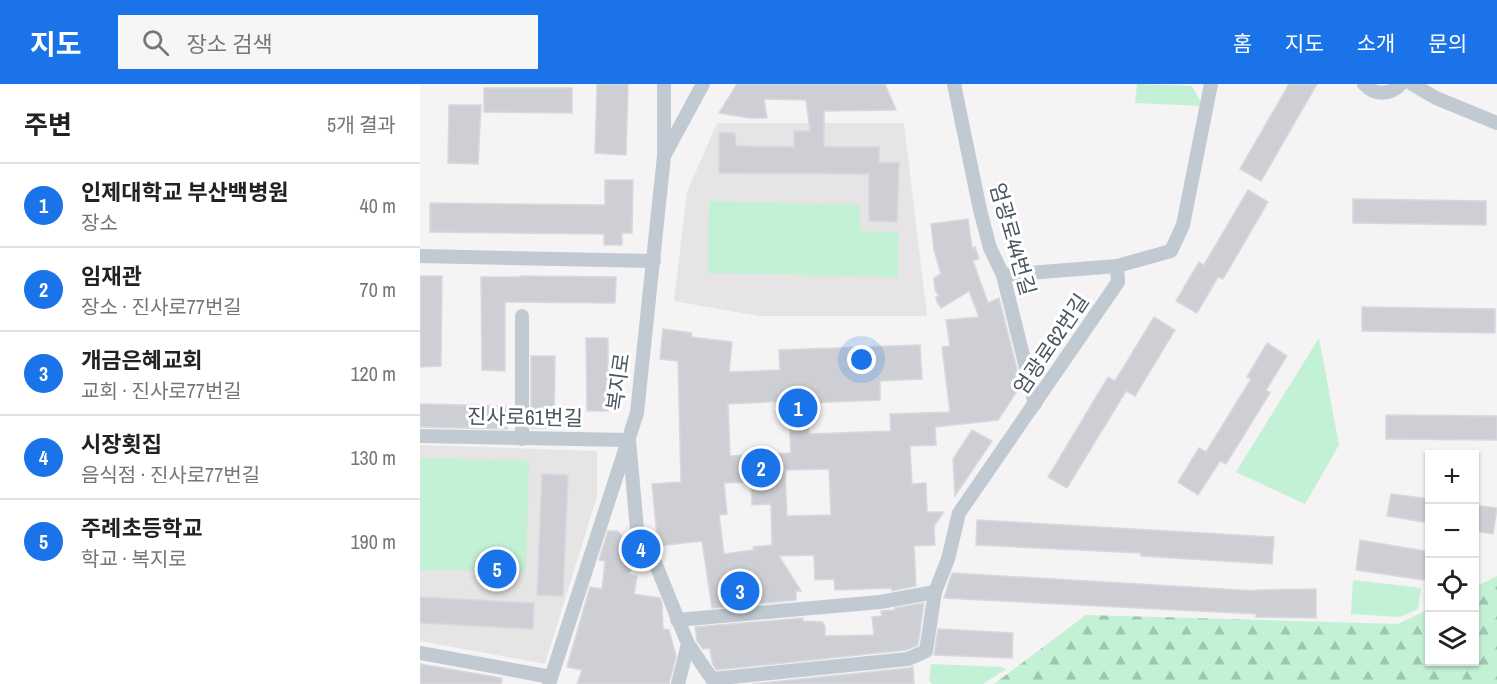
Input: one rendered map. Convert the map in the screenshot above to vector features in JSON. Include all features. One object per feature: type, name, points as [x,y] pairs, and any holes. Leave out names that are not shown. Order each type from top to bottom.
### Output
[{"type":"street","points":[[664,84],[664,156]]},
{"type":"street","name":"복지로","points":[[550,680],[637,413],[664,156],[703,84]]},
{"type":"street","name":"엄광로44번길","points":[[954,84],[982,220],[990,248],[1003,275],[1035,404]]},
{"type":"street","points":[[1003,275],[1117,266],[1172,251],[1183,225],[1211,84]]},
{"type":"street","points":[[1364,84],[1373,92],[1380,93],[1394,90],[1401,84]]},
{"type":"street","points":[[1412,84],[1436,98],[1497,123]]},
{"type":"street","points":[[420,256],[654,261]]},
{"type":"street","name":"엄광로62번길","points":[[688,644],[712,679],[908,659],[926,651],[935,592],[948,558],[958,513],[1118,282],[1117,266]]},
{"type":"street","points":[[522,316],[522,439]]},
{"type":"street","name":"진사로61번길","points":[[420,436],[629,440]]},
{"type":"street","points":[[629,440],[637,529],[652,555],[688,644],[678,684]]},
{"type":"street","points":[[677,620],[880,602],[935,592]]},
{"type":"street","points":[[420,653],[550,680]]},
{"type":"shaded area","points":[[717,123],[904,123],[927,316],[759,316],[674,301],[687,192]]},
{"type":"shaded area","points":[[420,445],[597,451],[597,496],[545,664],[420,641]]},
{"type":"green space","points":[[1137,84],[1192,86],[1203,106],[1135,103]]},
{"type":"green space","points":[[709,201],[860,205],[860,231],[899,232],[898,277],[708,273]]},
{"type":"green space","points":[[1319,338],[1339,445],[1305,504],[1236,472]]},
{"type":"green space","points":[[420,458],[529,461],[526,572],[420,570]]},
{"type":"green space","points":[[1497,576],[1497,684],[994,684],[1086,615],[1398,624],[1425,611],[1425,666],[1479,666],[1479,585]]},
{"type":"green space","points":[[1353,580],[1421,588],[1418,609],[1400,617],[1351,614]]},
{"type":"green space","points":[[931,664],[1006,669],[983,684],[932,684],[929,680]]},
{"type":"building","points":[[597,84],[628,84],[626,155],[595,153]]},
{"type":"building","points":[[737,84],[885,84],[896,110],[824,111],[824,147],[879,147],[879,163],[899,162],[897,222],[869,221],[869,174],[719,173],[719,133],[735,133],[736,146],[794,147],[794,131],[810,131],[806,100],[764,99],[767,118],[749,118],[719,113]]},
{"type":"building","points":[[1289,84],[1317,84],[1261,181],[1240,169]]},
{"type":"building","points":[[484,88],[572,88],[572,113],[484,112]]},
{"type":"building","points":[[449,105],[481,105],[478,164],[448,163]]},
{"type":"building","points":[[605,180],[633,180],[632,233],[622,233],[622,245],[604,245],[604,234],[430,232],[430,203],[605,205]]},
{"type":"building","points":[[1248,190],[1268,202],[1223,279],[1218,277],[1197,313],[1176,301],[1199,262],[1204,265]]},
{"type":"building","points":[[1353,199],[1486,201],[1486,225],[1353,223]]},
{"type":"building","points":[[968,219],[972,248],[975,247],[979,259],[973,261],[988,303],[999,298],[1021,385],[998,420],[935,427],[936,445],[910,446],[912,484],[926,483],[927,512],[944,512],[934,526],[935,545],[914,546],[916,586],[892,591],[891,588],[835,590],[834,579],[815,580],[814,555],[779,556],[801,591],[796,591],[796,600],[712,608],[702,541],[658,546],[652,484],[681,482],[678,361],[660,359],[663,329],[692,333],[691,337],[732,342],[729,372],[780,370],[779,350],[920,345],[922,379],[880,381],[880,400],[808,403],[809,434],[891,431],[890,414],[950,412],[942,347],[950,346],[946,320],[979,317],[969,291],[941,308],[937,302],[936,297],[939,296],[935,290],[934,278],[941,274],[934,250],[931,224]],"holes":[[[788,401],[791,453],[730,456],[728,404]],[[829,469],[831,515],[787,516],[785,470]],[[751,482],[752,505],[771,504],[772,545],[724,554],[719,515],[727,514],[724,483]]]},
{"type":"building","points":[[420,276],[442,276],[441,366],[420,367]]},
{"type":"building","points":[[481,277],[616,277],[615,303],[505,302],[505,371],[482,370]]},
{"type":"building","points":[[1362,307],[1495,309],[1495,333],[1362,331]]},
{"type":"building","points":[[1154,317],[1175,330],[1135,396],[1126,391],[1067,488],[1048,477],[1108,377],[1115,381]]},
{"type":"building","points":[[586,338],[608,338],[608,411],[587,411]]},
{"type":"building","points":[[1267,343],[1287,356],[1266,390],[1270,393],[1226,464],[1220,461],[1198,495],[1178,482],[1199,448],[1206,452],[1251,379],[1247,377]]},
{"type":"building","points":[[531,356],[555,356],[554,428],[531,428]]},
{"type":"building","points":[[420,404],[507,406],[507,429],[420,427]]},
{"type":"building","points":[[1386,415],[1497,416],[1497,440],[1386,439]]},
{"type":"building","points":[[972,430],[992,441],[955,496],[953,459]]},
{"type":"building","points":[[542,474],[568,475],[563,596],[537,595]]},
{"type":"building","points":[[1391,494],[1425,498],[1425,522],[1387,516]]},
{"type":"building","points":[[1479,506],[1497,508],[1493,534],[1479,532]]},
{"type":"building","points":[[977,520],[1274,537],[1272,564],[1141,556],[1141,553],[976,545]]},
{"type":"building","points":[[608,531],[617,531],[635,548],[641,559],[628,574],[637,576],[634,594],[660,598],[663,629],[669,630],[676,656],[669,684],[577,684],[582,670],[567,667],[590,587],[602,589],[605,561],[599,560]]},
{"type":"building","points":[[1360,540],[1425,551],[1425,580],[1356,570]]},
{"type":"building","points":[[952,573],[1257,591],[1316,589],[1316,618],[1256,617],[1256,614],[944,598]]},
{"type":"building","points":[[420,597],[534,603],[533,629],[420,623]]},
{"type":"building","points":[[924,603],[918,645],[906,650],[716,670],[710,648],[703,649],[697,641],[695,627],[803,618],[803,621],[822,622],[825,626],[825,636],[874,635],[872,617],[882,616],[881,611]]},
{"type":"building","points":[[938,629],[1013,633],[1012,658],[934,655]]},
{"type":"building","points":[[420,664],[502,678],[501,684],[420,684]]},
{"type":"building","points":[[913,667],[914,684],[752,684],[909,668]]},
{"type":"place","name":"인제대학교 부산백병원","points":[[798,408]]},
{"type":"place","name":"임재관","points":[[761,468]]},
{"type":"place","name":"시장횟집","points":[[641,549]]},
{"type":"place","name":"주례초등학교","points":[[497,569]]},
{"type":"place","name":"개금은혜교회","points":[[740,591]]}]
